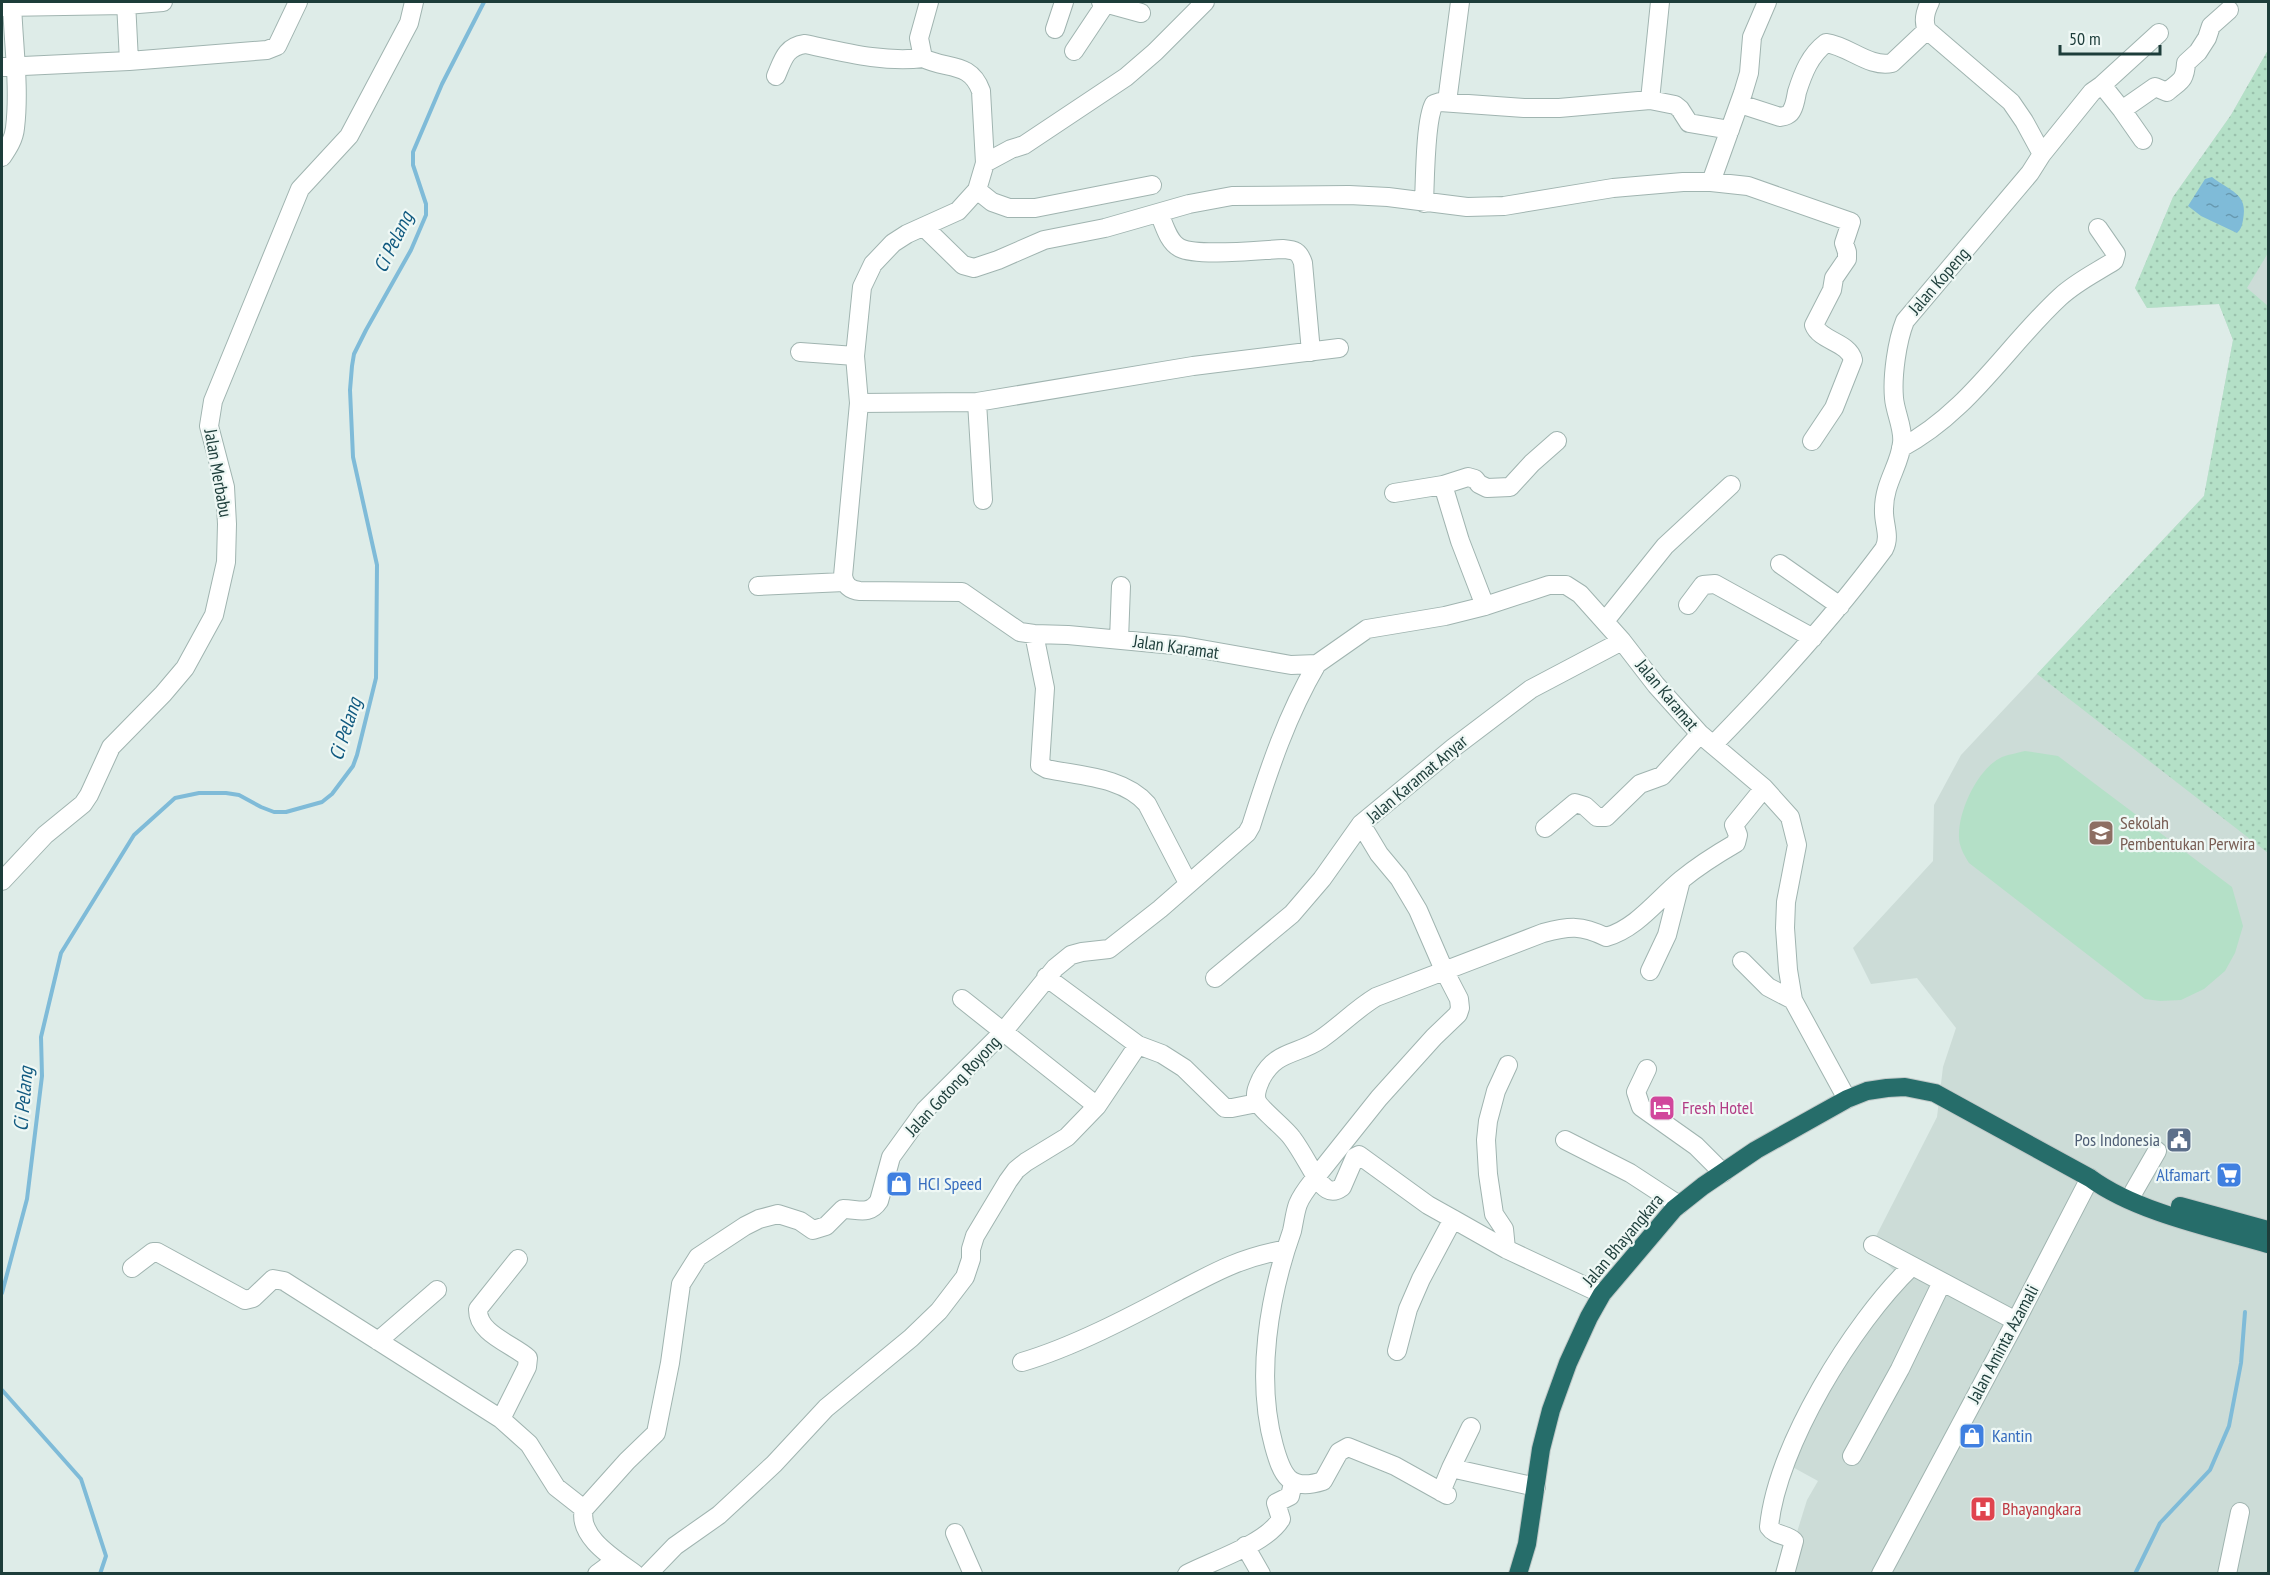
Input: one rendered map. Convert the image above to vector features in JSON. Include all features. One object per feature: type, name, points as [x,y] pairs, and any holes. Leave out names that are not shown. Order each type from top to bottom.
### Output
[{"type":"highway","name":"Jalan Bhayangkara","points":[[1518,1574],[1527,1544],[1541,1449],[1551,1410],[1568,1363],[1602,1294],[1679,1205],[1756,1150],[1867,1091],[1905,1087],[1935,1093],[2090,1178],[2107,1191],[2186,1221],[2268,1244]]},
{"type":"highway","name":"Jalan Bhayangkara","points":[[2090,1178],[2112,1182],[2134,1191],[2268,1230]]},
{"type":"street","points":[[2,157],[8,149],[9,5],[163,2]]},
{"type":"street","points":[[8,67],[129,62],[272,49],[277,46],[298,2]]},
{"type":"street","name":"Jalan Merbabu","points":[[2,881],[45,835],[83,804],[111,747],[185,668],[214,615],[226,562],[227,524],[225,487],[209,426],[213,401],[300,189],[349,136],[409,23],[414,2]]},
{"type":"street","points":[[922,58],[919,38],[928,2]]},
{"type":"street","points":[[1056,30],[1064,2]]},
{"type":"street","points":[[1074,51],[1103,2],[1141,13]]},
{"type":"street","points":[[985,163],[1011,148],[1024,145],[1126,77],[1155,52],[1205,2]]},
{"type":"street","points":[[1447,102],[1460,2]]},
{"type":"street","points":[[1650,100],[1660,2]]},
{"type":"street","points":[[1711,182],[1740,104],[1749,73],[1752,37],[1767,2]]},
{"type":"street","points":[[1930,2],[1925,15],[1927,30],[2011,102],[2042,154]]},
{"type":"street","points":[[126,3],[129,62]]},
{"type":"street","points":[[2122,110],[2155,87],[2167,92],[2180,83],[2186,72],[2186,63],[2198,52],[2211,27],[2229,10]]},
{"type":"street","points":[[1740,104],[1780,117],[1784,116],[1792,110],[1800,81],[1811,59],[1826,43],[1841,47],[1868,61],[1888,64],[1892,63],[1927,30]]},
{"type":"street","name":"Jalan Kopeng","points":[[1545,828],[1575,803],[1585,806],[1597,817],[1606,817],[1640,784],[1662,776],[1759,699],[1840,606],[1887,544],[1884,507],[1888,481],[1901,448],[1902,436],[1894,398],[1894,380],[1905,321],[2030,173],[2042,154],[2092,92],[2159,33]]},
{"type":"street","points":[[758,586],[844,582],[859,403],[855,356],[862,287],[882,253],[893,243],[907,234],[958,211],[976,190],[985,163],[981,92],[978,82],[965,70],[922,58],[886,59],[805,44],[794,45],[786,54],[776,76]]},
{"type":"street","points":[[2102,85],[2143,140]]},
{"type":"street","points":[[1424,202],[1432,107],[1437,102],[1559,108],[1650,100],[1675,105],[1689,123],[1730,130]]},
{"type":"street","points":[[924,227],[963,265],[974,268],[989,264],[1044,240],[1106,228],[1232,196],[1278,194],[1388,196],[1467,207],[1504,206],[1613,188],[1674,182],[1711,182],[1748,186],[1851,222],[1844,243],[1847,259],[1834,278],[1832,290],[1814,325],[1817,331],[1849,352],[1853,360],[1834,408],[1812,441]]},
{"type":"street","points":[[976,190],[992,202],[1009,208],[1035,208],[1152,185]]},
{"type":"street","points":[[1159,213],[1169,237],[1179,248],[1198,252],[1283,249],[1295,250],[1301,255],[1311,352]]},
{"type":"street","points":[[1901,448],[1932,430],[1947,417],[2075,284],[2114,261],[2116,254],[2098,228]]},
{"type":"street","points":[[859,403],[977,402],[1193,366],[1339,348]]},
{"type":"street","points":[[800,352],[855,356]]},
{"type":"street","points":[[977,402],[983,500]]},
{"type":"street","points":[[1394,493],[1443,485],[1472,477],[1482,487],[1510,487],[1538,457],[1557,441]]},
{"type":"street","points":[[1605,621],[1665,546],[1731,484]]},
{"type":"street","points":[[1443,485],[1460,541],[1485,606]]},
{"type":"street","points":[[1780,564],[1840,606]]},
{"type":"street","name":"Jalan Karamat","points":[[844,582],[853,590],[860,591],[962,592],[1020,632],[1184,646],[1292,665],[1317,664],[1367,629],[1420,621],[1485,606],[1558,584],[1573,588],[1622,640],[1656,686],[1707,739],[1764,788],[1790,817],[1796,838],[1785,920],[1788,970],[1793,1000],[1847,1100]]},
{"type":"street","points":[[1688,605],[1703,585],[1715,584],[1813,638]]},
{"type":"street","points":[[1119,640],[1121,586]]},
{"type":"street","points":[[1034,634],[1045,688],[1040,765],[1047,769],[1115,783],[1133,790],[1147,804],[1188,883]]},
{"type":"street","name":"Jalan Karamat Anyar","points":[[1215,978],[1292,914],[1322,879],[1361,824],[1519,697],[1562,671],[1622,640]]},
{"type":"street","name":"Jalan Gotong Royong","points":[[584,1509],[656,1433],[670,1363],[681,1284],[698,1257],[712,1246],[759,1219],[778,1214],[800,1221],[813,1230],[826,1226],[843,1209],[871,1210],[879,1201],[891,1156],[925,1110],[1003,1032],[1046,977],[1071,955],[1109,949],[1160,909],[1247,833],[1275,749],[1305,683],[1317,664]]},
{"type":"street","points":[[1602,1294],[1506,1249],[1428,1205],[1359,1155],[1355,1158],[1342,1187],[1338,1190],[1325,1190],[1292,1137],[1257,1103],[1256,1093],[1259,1083],[1273,1062],[1319,1040],[1359,1007],[1376,997],[1497,949],[1559,929],[1592,930],[1610,937],[1660,901],[1681,880],[1736,843],[1738,834],[1734,825],[1764,788]]},
{"type":"street","points":[[1361,824],[1379,854],[1399,878],[1419,910],[1459,999],[1460,1008],[1458,1014],[1386,1090],[1316,1177],[1298,1205],[1293,1228],[1283,1250],[1274,1296],[1264,1375],[1272,1438],[1278,1461],[1287,1479],[1293,1483],[1323,1481],[1339,1452],[1342,1448],[1348,1447],[1395,1466],[1444,1494],[1451,1468],[1471,1426]]},
{"type":"street","points":[[1650,971],[1667,935],[1681,880]]},
{"type":"street","points":[[1742,961],[1768,987],[1793,1000]]},
{"type":"street","points":[[1046,977],[1138,1045],[1162,1054],[1185,1068],[1224,1108],[1257,1103]]},
{"type":"street","points":[[962,999],[1097,1106]]},
{"type":"street","points":[[648,1574],[675,1546],[719,1515],[774,1464],[826,1407],[911,1338],[939,1311],[965,1277],[972,1259],[971,1249],[975,1236],[1016,1170],[1067,1137],[1097,1106],[1138,1045]]},
{"type":"street","points":[[1506,1249],[1504,1229],[1494,1214],[1486,1140],[1488,1121],[1496,1091],[1508,1065]]},
{"type":"street","points":[[1647,1069],[1636,1092],[1641,1107],[1696,1146],[1723,1173]]},
{"type":"street","points":[[1565,1140],[1630,1173],[1679,1205]]},
{"type":"street","points":[[2134,1191],[2157,1151]]},
{"type":"street","name":"Jalan Aminta Azamali","points":[[1881,1574],[2090,1178]]},
{"type":"street","points":[[1396,1351],[1408,1309],[1420,1279],[1453,1219]]},
{"type":"street","points":[[1873,1245],[2016,1321]]},
{"type":"street","points":[[1022,1362],[1044,1355],[1085,1336],[1236,1262],[1283,1250]]},
{"type":"street","points":[[132,1268],[156,1252],[245,1300],[253,1298],[273,1279],[281,1279],[501,1419],[529,1443],[556,1486],[584,1509],[582,1518],[587,1532],[634,1574]]},
{"type":"street","points":[[501,1419],[527,1367],[528,1358],[487,1330],[478,1315],[478,1310],[518,1259]]},
{"type":"street","points":[[1785,1574],[1794,1541],[1789,1537],[1774,1533],[1769,1527],[1784,1466],[1816,1398],[1838,1359],[1880,1299],[1911,1266]]},
{"type":"street","points":[[1852,1456],[1900,1370],[1942,1282]]},
{"type":"street","points":[[378,1341],[437,1290]]},
{"type":"street","points":[[1451,1468],[1536,1487]]},
{"type":"street","points":[[1187,1574],[1266,1534],[1280,1521],[1276,1503],[1290,1496],[1293,1483]]},
{"type":"street","points":[[2227,1574],[2240,1512]]},
{"type":"street","points":[[955,1533],[973,1574]]},
{"type":"street","points":[[1245,1546],[1261,1574]]},
{"type":"street","points":[[597,1574],[616,1560]]},
{"type":"shaded area","name":"Sekolah Pembentukan Perwira","points":[[2268,50],[2268,1573],[1784,1574],[1807,1500],[1818,1481],[1787,1464],[1833,1362],[1900,1276],[1870,1248],[1937,1117],[1943,1067],[1956,1028],[1917,978],[1871,984],[1853,948],[1933,861],[1934,805],[1961,755],[2204,496],[2233,340],[2219,304],[2147,308],[2135,288],[2173,197],[2231,115]]},
{"type":"green space","points":[[2268,50],[2268,253],[2247,288],[2268,306],[2268,853],[2037,674],[2204,496],[2233,340],[2219,304],[2147,308],[2135,288],[2173,197],[2231,115]]},
{"type":"green space","points":[[2025,751],[2058,756],[2232,887],[2243,926],[2235,953],[2225,971],[2204,989],[2181,1000],[2145,999],[1969,863],[1959,837],[1962,815],[1971,791],[1985,770],[1993,763],[2002,757]]},
{"type":"water","points":[[2212,177],[2236,194],[2243,204],[2243,222],[2237,233],[2201,216],[2188,206],[2205,179]]},
{"type":"waterway","name":"Ci Pelang","points":[[2,1293],[27,1199],[42,1076],[41,1037],[61,953],[134,835],[175,798],[199,793],[239,795],[274,812],[286,812],[322,802],[332,794],[353,766],[376,678],[377,565],[353,457],[350,390],[354,354],[411,250],[426,215],[426,204],[413,165],[413,152],[442,84],[484,2]]},
{"type":"waterway","points":[[2135,1574],[2160,1523],[2210,1470],[2229,1426],[2241,1363],[2245,1312]]},
{"type":"waterway","name":"Ci Pelang","points":[[2,1390],[81,1479],[106,1556],[100,1574]]},
{"type":"place","name":"Sekolah Pembentukan Perwira","points":[[2101,833]]},
{"type":"place","name":"Fresh Hotel","points":[[1662,1108]]},
{"type":"place","name":"Pos Indonesia","points":[[2179,1140]]},
{"type":"place","name":"Alfamart","points":[[2229,1175]]},
{"type":"place","name":"HCI Speed","points":[[899,1184]]},
{"type":"place","name":"Kantin","points":[[1972,1436]]},
{"type":"place","name":"Bhayangkara","points":[[1983,1509]]}]
